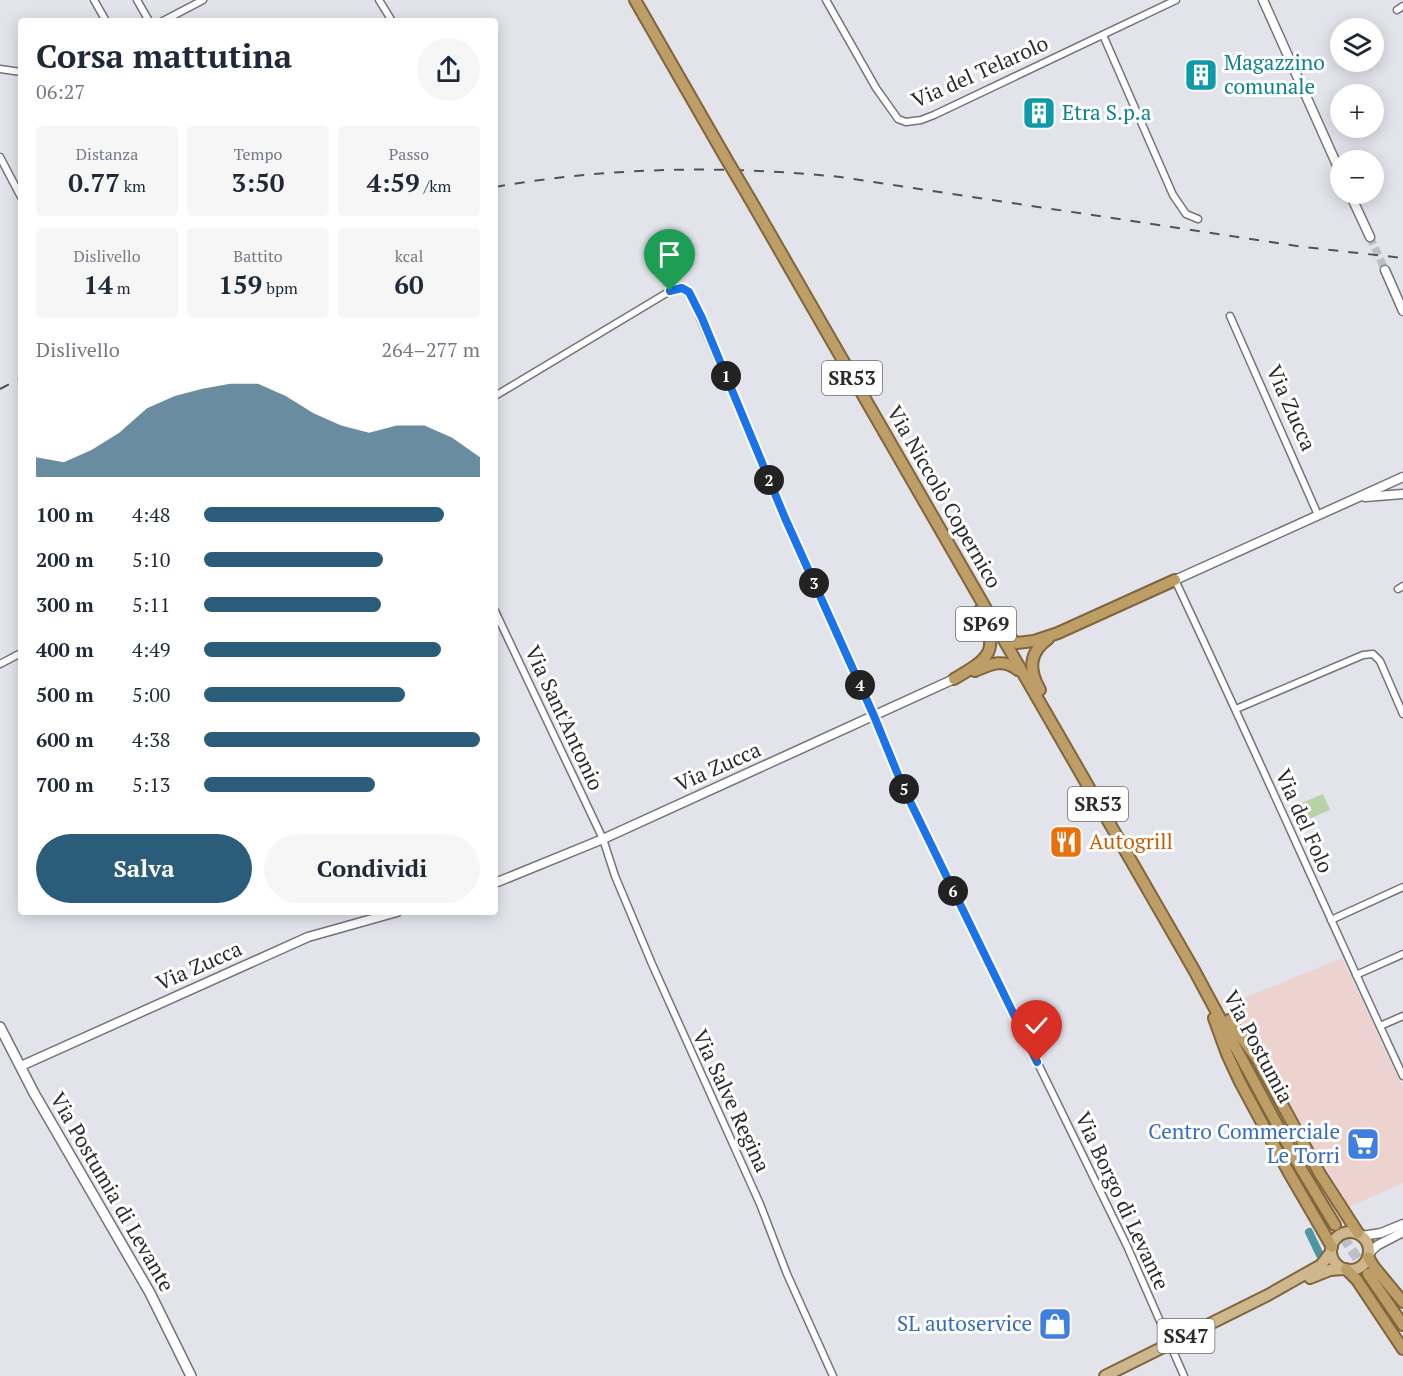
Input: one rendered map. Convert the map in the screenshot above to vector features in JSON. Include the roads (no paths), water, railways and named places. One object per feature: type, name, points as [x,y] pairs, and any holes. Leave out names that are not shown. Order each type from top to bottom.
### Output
[{"type":"highway","name":"Via Niccolò Copernico","points":[[635,0],[1183,951]]},
{"type":"highway","name":"SP69","points":[[954,679],[981,661],[990,648],[991,642],[991,634],[967,590],[955,556]]},
{"type":"highway","name":"SP69","points":[[999,631],[1012,641],[1022,644],[1058,633],[1175,580]]},
{"type":"highway","name":"SP69","points":[[1058,633],[1037,648],[1031,664],[1034,680],[1054,715],[1066,748]]},
{"type":"highway","name":"SP69","points":[[954,679],[1001,662],[1011,664],[1026,679]]},
{"type":"highway","name":"Via Postumia","points":[[1183,951],[1300,1167],[1335,1225]]},
{"type":"highway","points":[[1194,970],[1258,1060],[1320,1174],[1360,1235]]},
{"type":"highway","points":[[1194,970],[1236,1073],[1332,1249]]},
{"type":"highway","points":[[1369,1255],[1374,1267],[1403,1302]]},
{"type":"highway","points":[[1345,1269],[1356,1280],[1403,1349]]},
{"type":"highway","points":[[1368,1274],[1403,1325]]},
{"type":"main road","name":"Via Postumia di Levante","points":[[0,1027],[34,1093],[150,1293],[191,1376]]},
{"type":"main road","name":"SS47","points":[[1105,1376],[1268,1295],[1321,1265],[1332,1249],[1334,1241],[1341,1234],[1352,1232],[1360,1235]]},
{"type":"main road","points":[[1360,1235],[1369,1245],[1369,1255]]},
{"type":"main road","points":[[1332,1249],[1334,1260],[1345,1269]]},
{"type":"main road","name":"SS47","points":[[1268,1295],[1325,1272],[1352,1270],[1362,1266],[1369,1255]]},
{"type":"street","points":[[94,0],[104,18]]},
{"type":"street","points":[[137,0],[147,18]]},
{"type":"street","points":[[169,18],[203,0]]},
{"type":"street","points":[[379,0],[390,18]]},
{"type":"street","name":"Via del Telarolo","points":[[826,0],[876,88],[898,119],[906,122],[934,115],[1176,0]]},
{"type":"street","points":[[1263,0],[1330,151]]},
{"type":"street","points":[[1103,35],[1173,195],[1186,214],[1198,219]]},
{"type":"street","points":[[0,69],[18,72]]},
{"type":"street","points":[[0,157],[18,191]]},
{"type":"street","points":[[1355,204],[1370,237]]},
{"type":"street","points":[[1385,270],[1403,311]]},
{"type":"street","name":"Via Borgo di Levante","points":[[498,394],[670,291],[682,288],[689,292],[785,518],[874,716],[907,797],[1127,1246],[1184,1376]]},
{"type":"street","name":"Via Zucca","points":[[1230,316],[1318,515]]},
{"type":"street","name":"SP69","points":[[1175,580],[1403,477]]},
{"type":"street","name":"SP69","points":[[1356,498],[1403,494]]},
{"type":"street","name":"Via del Folo","points":[[1175,580],[1403,1076]]},
{"type":"street","name":"Via Sant'Antonio","points":[[498,617],[603,838]]},
{"type":"street","points":[[1236,709],[1363,655],[1373,654],[1380,662],[1403,714]]},
{"type":"street","points":[[0,664],[18,655]]},
{"type":"street","name":"Via Zucca","points":[[498,882],[603,838],[954,679]]},
{"type":"street","name":"Via Salve Regina","points":[[603,838],[615,876],[651,964],[760,1204],[787,1274],[833,1376]]},
{"type":"street","points":[[1331,920],[1403,887]]},
{"type":"street","name":"Via Zucca","points":[[21,1066],[308,937],[386,915]]},
{"type":"street","points":[[1356,975],[1403,954]]},
{"type":"street","points":[[1380,1026],[1403,1016]]},
{"type":"street","points":[[1360,1235],[1381,1233],[1403,1224]]},
{"type":"street","points":[[1369,1255],[1378,1245],[1403,1232]]},
{"type":"waterway","points":[[1309,1232],[1320,1255]]},
{"type":"tunnel","points":[[1370,237],[1385,270]]},
{"type":"tunnel","points":[[1335,1225],[1368,1274]]},
{"type":"railway","points":[[498,187],[581,175],[668,170],[797,173],[840,177],[1304,247],[1403,258]]},
{"type":"railway","points":[[0,389],[18,380]]},
{"type":"place","name":"Magazzino comunale","points":[[1201,75]]},
{"type":"place","name":"Etra S.p.a","points":[[1039,113]]},
{"type":"place","name":"Autogrill","points":[[1066,842]]},
{"type":"place","name":"Centro Commerciale Le Torri","points":[[1363,1144]]},
{"type":"place","name":"SL autoservice","points":[[1055,1324]]}]
